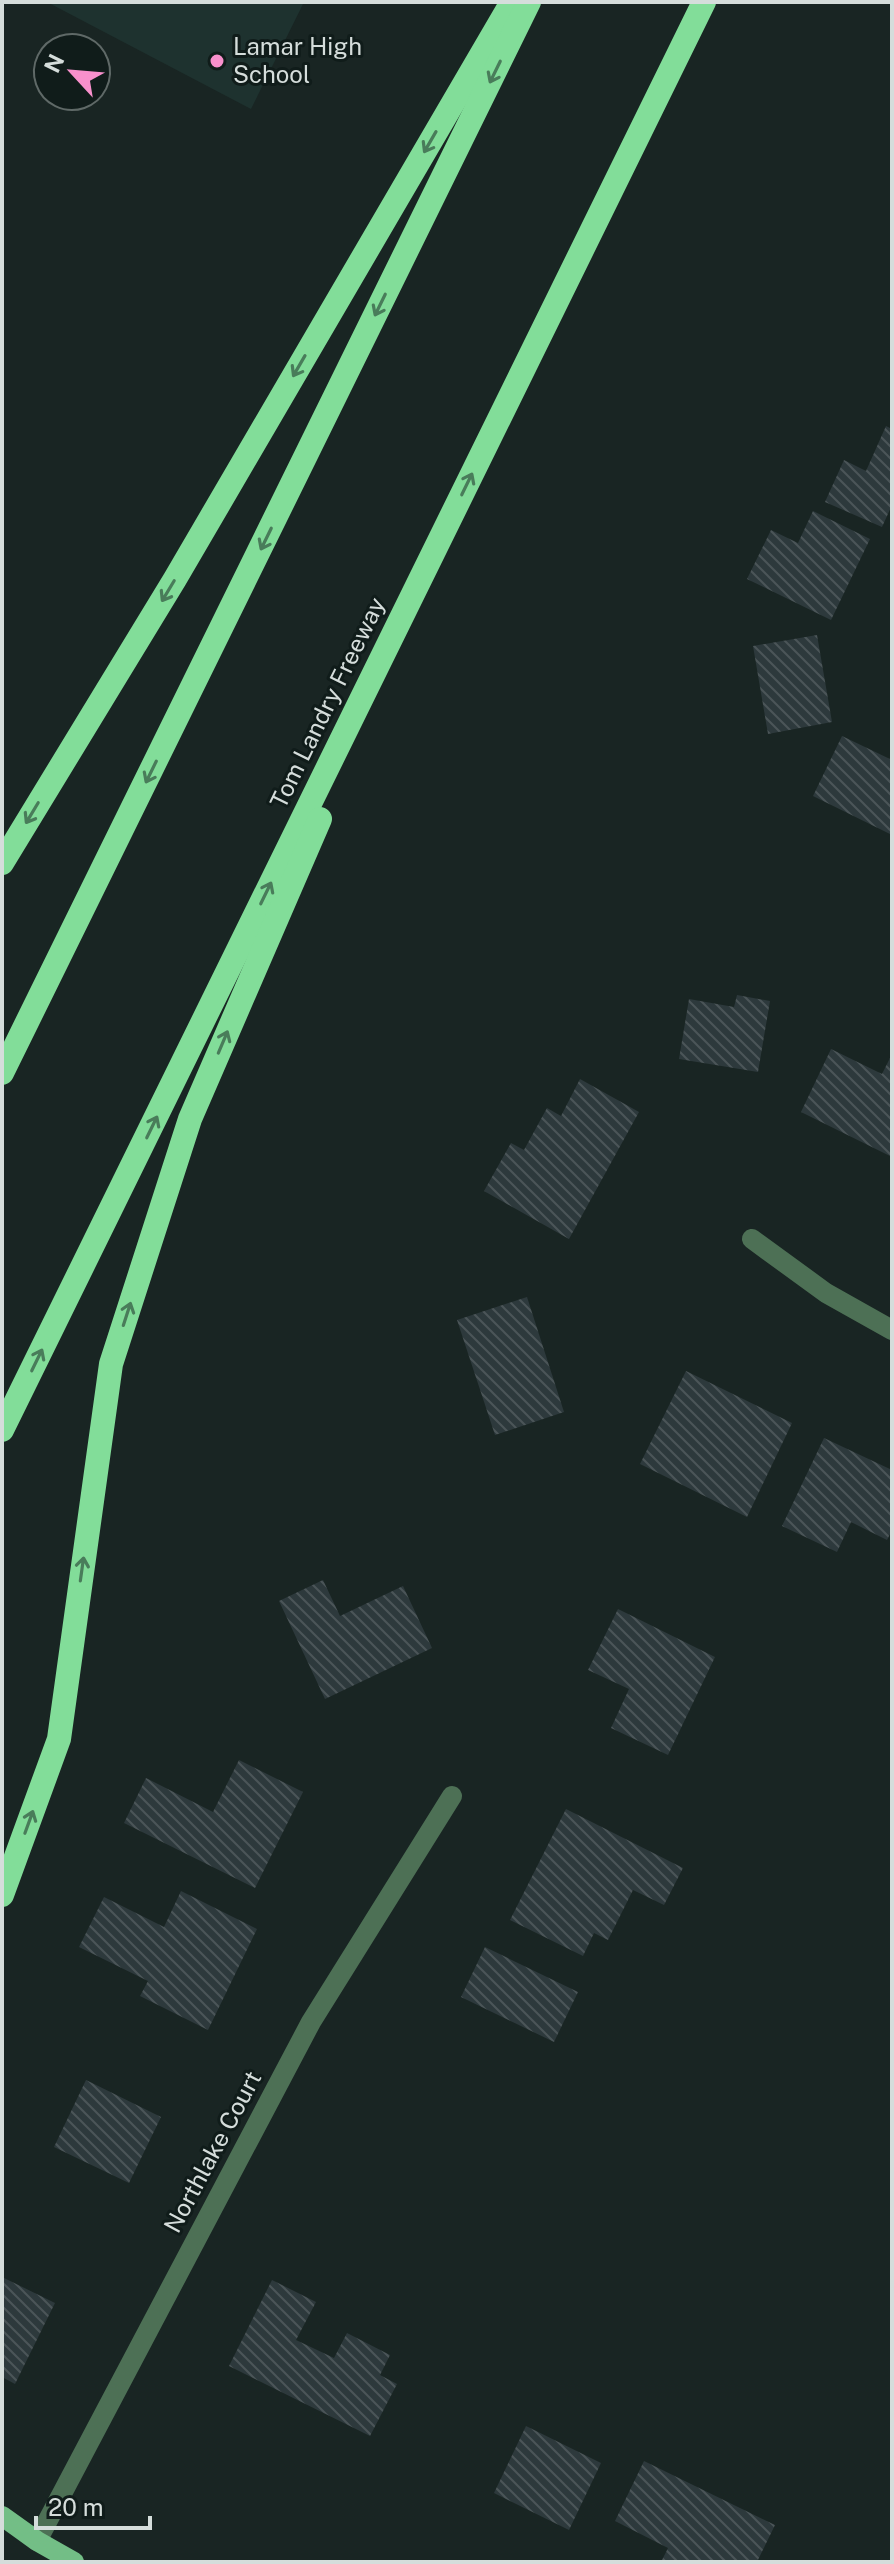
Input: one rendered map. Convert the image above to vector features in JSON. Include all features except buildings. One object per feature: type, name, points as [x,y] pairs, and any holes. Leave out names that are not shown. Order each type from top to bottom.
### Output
[{"type":"highway","points":[[2,863],[175,579],[512,2]]},
{"type":"highway","points":[[2,1073],[529,2]]},
{"type":"highway","name":"Tom Landry Freeway","points":[[2,1430],[704,2]]},
{"type":"highway","points":[[2,1895],[59,1739],[111,1364],[190,1119],[447,524]]},
{"type":"main road","points":[[2,2516],[74,2562]]},
{"type":"street","points":[[752,1239],[826,1293],[892,1330]]},
{"type":"street","name":"Northlake Court","points":[[37,2541],[311,2022],[452,1796]]},
{"type":"shaded area","name":"Lamar High School","points":[[47,2],[304,2],[251,109],[112,36],[112,32],[104,32]]},
{"type":"place","name":"Lamar High School","points":[[217,61]]}]
